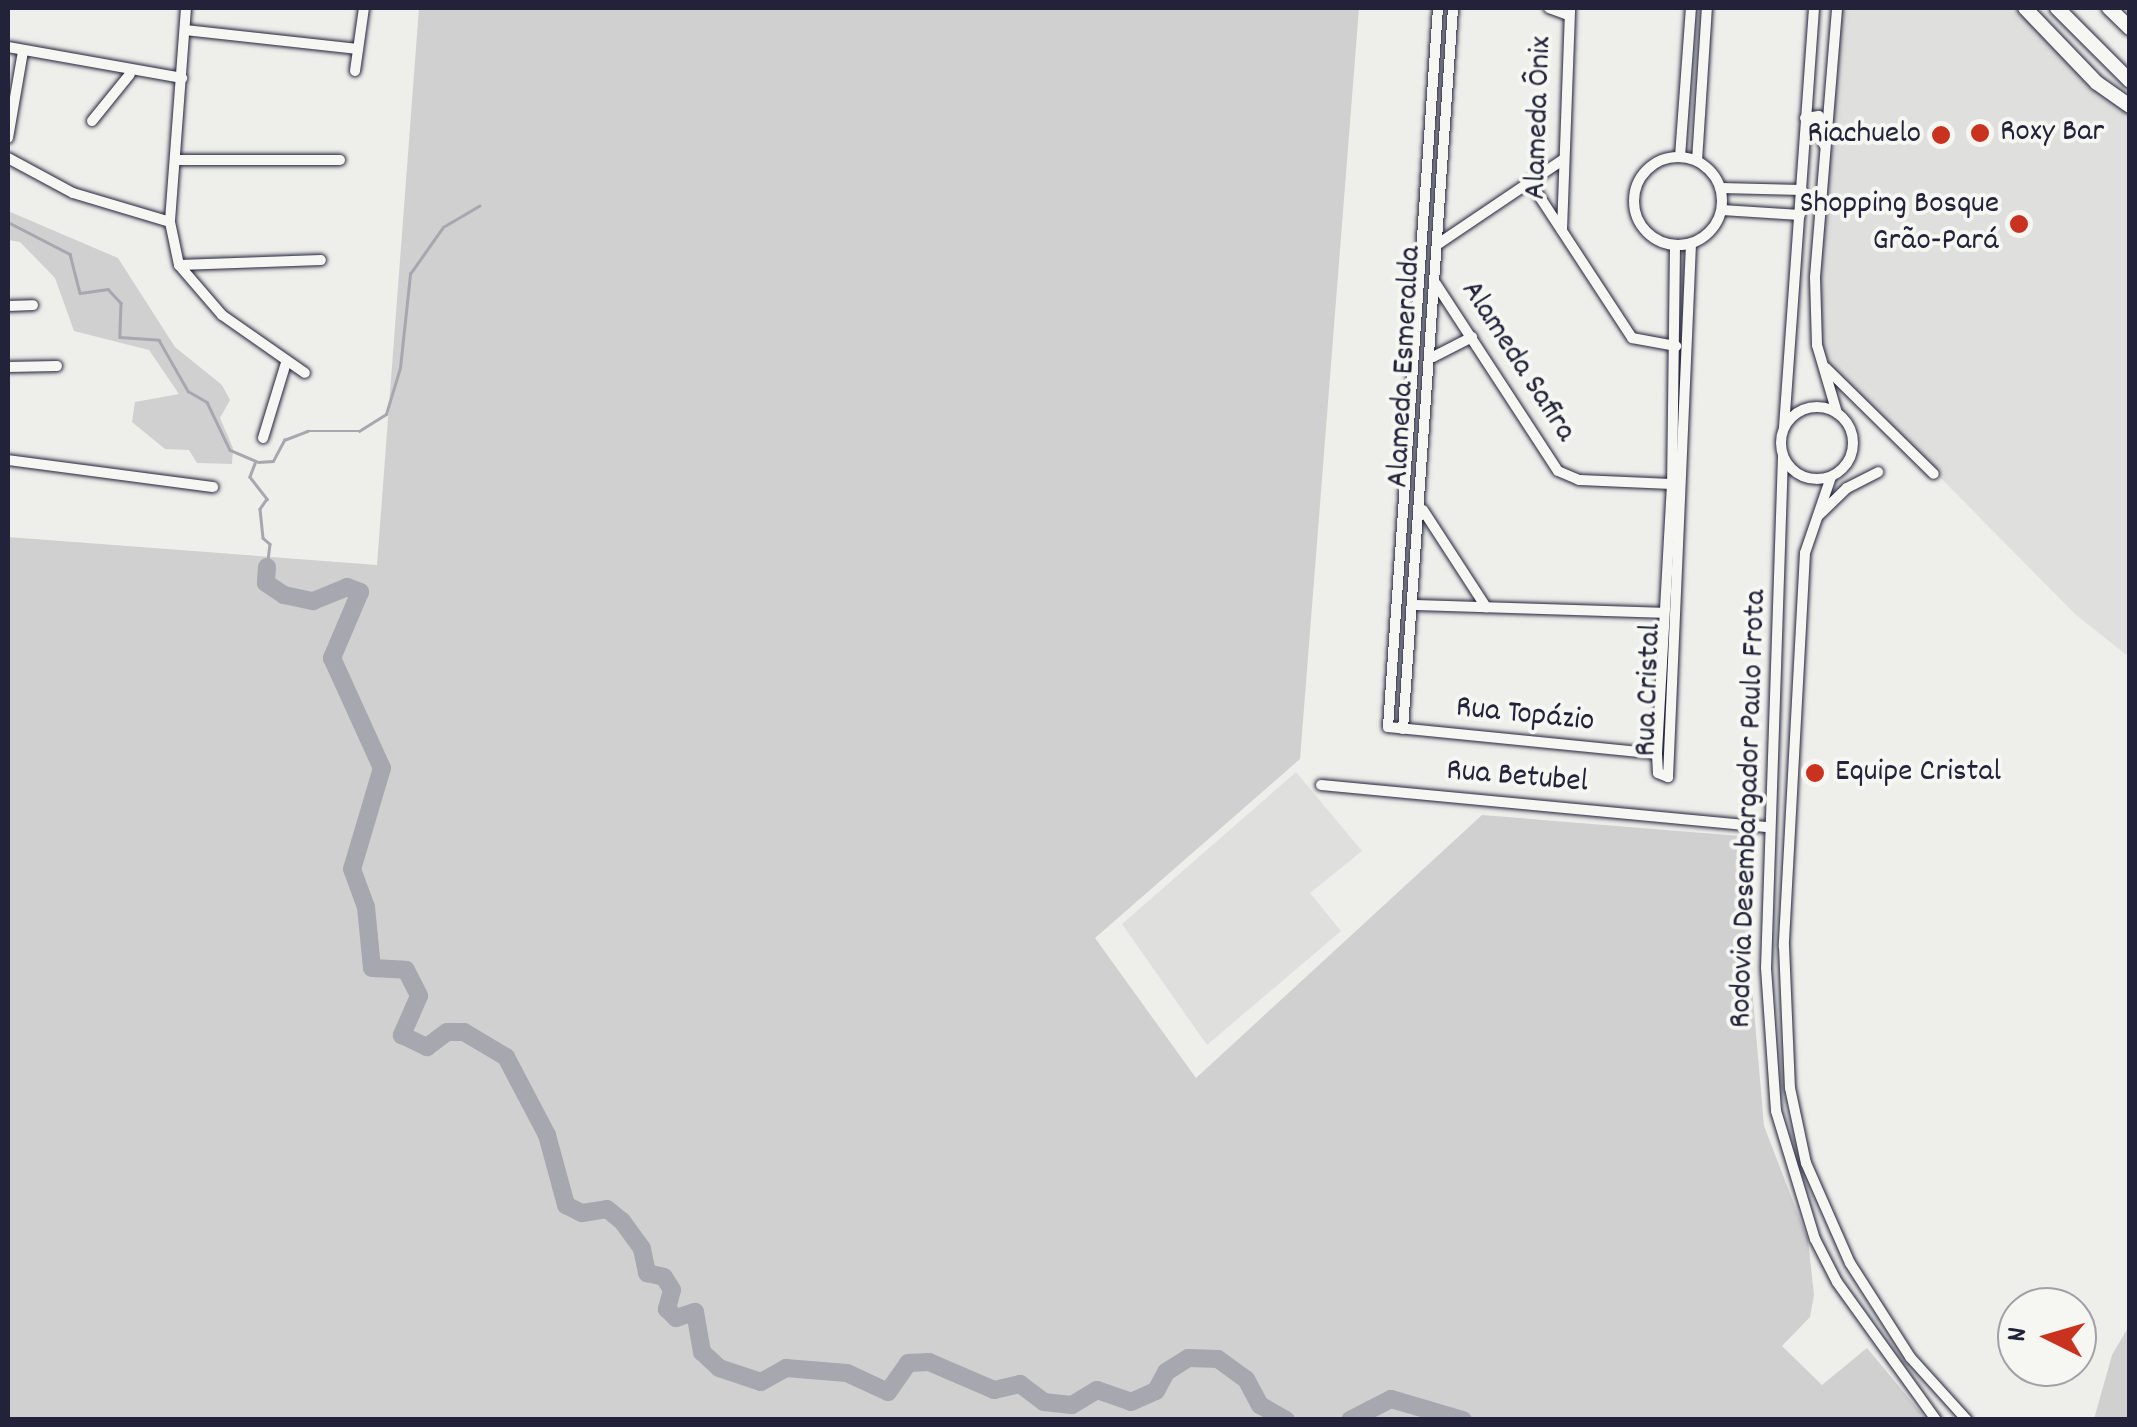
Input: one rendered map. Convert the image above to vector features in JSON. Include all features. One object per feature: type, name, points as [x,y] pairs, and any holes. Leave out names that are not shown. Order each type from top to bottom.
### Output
[{"type":"main road","points":[[2024,8],[2072,60],[2130,106]]},
{"type":"main road","points":[[2058,8],[2130,81]]},
{"type":"main road","points":[[2108,8],[2130,28]]},
{"type":"street","points":[[186,8],[170,222],[178,265],[196,292],[286,363],[305,373]]},
{"type":"street","points":[[355,71],[364,8]]},
{"type":"street","name":"Alameda Esmeralda","points":[[1388,728],[1438,8]]},
{"type":"street","name":"Alameda Esmeralda","points":[[1404,730],[1423,510],[1453,8]]},
{"type":"street","points":[[1548,8],[1569,11]]},
{"type":"street","points":[[1814,8],[1783,456],[1802,477],[1831,476],[1852,450],[1851,431],[1837,413],[1815,328],[1814,277],[1837,8]]},
{"type":"street","name":"Alameda Ônix","points":[[1562,230],[1569,11]]},
{"type":"street","points":[[1680,157],[1691,12],[1706,13],[1697,161]]},
{"type":"street","points":[[185,30],[358,49]]},
{"type":"street","points":[[1436,31],[1452,33]]},
{"type":"street","points":[[8,47],[130,74],[182,78]]},
{"type":"street","points":[[8,138],[22,51]]},
{"type":"street","points":[[92,121],[130,74]]},
{"type":"street","points":[[1806,118],[1819,116],[1824,146]]},
{"type":"street","points":[[8,158],[73,193],[170,222]]},
{"type":"street","points":[[1438,244],[1564,159]]},
{"type":"street","points":[[1664,159],[1697,161],[1721,188],[1722,210],[1712,231],[1692,244],[1676,246],[1648,234],[1634,207],[1641,178],[1664,159]]},
{"type":"street","points":[[175,160],[340,160]]},
{"type":"street","name":"Alameda Ônix","points":[[1532,184],[1632,338],[1676,346]]},
{"type":"street","points":[[1721,188],[1802,190]]},
{"type":"street","points":[[1722,210],[1800,215]]},
{"type":"street","points":[[1423,221],[1440,220]]},
{"type":"street","name":"Rua Cristal","points":[[1676,246],[1680,416],[1676,684],[1669,777],[1658,772],[1660,683],[1672,484],[1680,416],[1692,244]]},
{"type":"street","points":[[178,265],[321,260]]},
{"type":"street","name":"Alameda Safira","points":[[1436,284],[1558,471],[1579,480],[1672,484]]},
{"type":"street","points":[[8,306],[33,305]]},
{"type":"street","points":[[1433,357],[1472,337]]},
{"type":"street","points":[[263,438],[286,363]]},
{"type":"street","points":[[8,367],[56,366]]},
{"type":"street","points":[[1825,368],[1934,474]]},
{"type":"street","points":[[1412,372],[1431,374]]},
{"type":"street","points":[[1784,428],[1803,409],[1837,413]]},
{"type":"street","name":"Rodovia Desembargador Paulo Frota","points":[[1783,456],[1768,827],[1768,1048],[1785,1148],[1837,1282],[1888,1361],[1936,1420]]},
{"type":"street","points":[[8,460],[213,487]]},
{"type":"street","points":[[1814,520],[1847,488],[1878,472]]},
{"type":"street","name":"Rodovia Desembargador Paulo Frota","points":[[1831,476],[1805,553],[1787,1058],[1806,1162],[1878,1312],[1967,1420]]},
{"type":"street","points":[[1423,510],[1486,607]]},
{"type":"street","points":[[1398,584],[1415,584]]},
{"type":"street","points":[[1413,605],[1664,613]]},
{"type":"street","points":[[1660,683],[1676,684]]},
{"type":"street","name":"Rua Topázio","points":[[1388,728],[1657,754]]},
{"type":"street","name":"Rua Betubel","points":[[1320,784],[1768,827]]},
{"type":"shaded area","points":[[419,8],[1359,8],[1300,759],[1095,938],[1196,1078],[1482,815],[1752,837],[1749,952],[1764,1126],[1808,1240],[1814,1295],[1810,1317],[1782,1346],[1822,1385],[1867,1348],[1926,1419],[8,1419],[8,537],[377,565]]},
{"type":"shaded area","points":[[1836,8],[2031,8],[2129,106],[2129,657],[2075,614],[1831,367],[1815,328]]},
{"type":"shaded area","points":[[8,211],[118,258],[175,347],[222,385],[230,400],[220,418],[233,448],[232,464],[197,463],[189,450],[165,449],[132,422],[135,402],[179,394],[149,350],[74,331],[55,278],[20,242],[8,240]]},
{"type":"shaded area","points":[[1296,772],[1362,851],[1310,893],[1341,931],[1207,1045],[1122,924]]},
{"type":"shaded area","points":[[2129,1326],[2129,1419],[2094,1419],[2112,1355]]},
{"type":"waterway","points":[[258,462],[273,461],[284,440],[307,431],[359,431],[386,414],[400,368],[410,274],[443,227],[479,206]]},
{"type":"waterway","points":[[8,222],[70,254],[80,293],[108,289],[121,303],[120,337],[159,340],[188,391],[207,402],[230,450],[256,461],[250,477],[267,499],[260,509],[263,538],[270,544],[267,567]]},
{"type":"waterway","points":[[267,567],[266,583],[284,595],[313,601],[347,587],[360,592],[332,658],[382,768],[352,869],[366,907],[372,968],[406,970],[419,996],[402,1035],[427,1047],[447,1032],[464,1032],[506,1057],[547,1135],[566,1205],[582,1213],[607,1209],[622,1221],[642,1249],[647,1273],[664,1277],[672,1290],[667,1309],[676,1318],[695,1312],[702,1352],[719,1368],[761,1382],[786,1368],[847,1373],[888,1392],[908,1363],[929,1362],[994,1390],[1020,1384],[1044,1402],[1072,1405],[1097,1390],[1131,1402],[1156,1391],[1166,1372],[1188,1358],[1218,1359],[1246,1379],[1260,1405],[1286,1420]]},
{"type":"waterway","points":[[1350,1420],[1391,1399],[1463,1420]]},
{"type":"place","name":"Roxy Bar","points":[[1980,133]]},
{"type":"place","name":"Riachuelo","points":[[1941,135]]},
{"type":"place","name":"Shopping Bosque Grão-Pará","points":[[2019,224]]},
{"type":"place","name":"Equipe Cristal","points":[[1815,773]]}]
